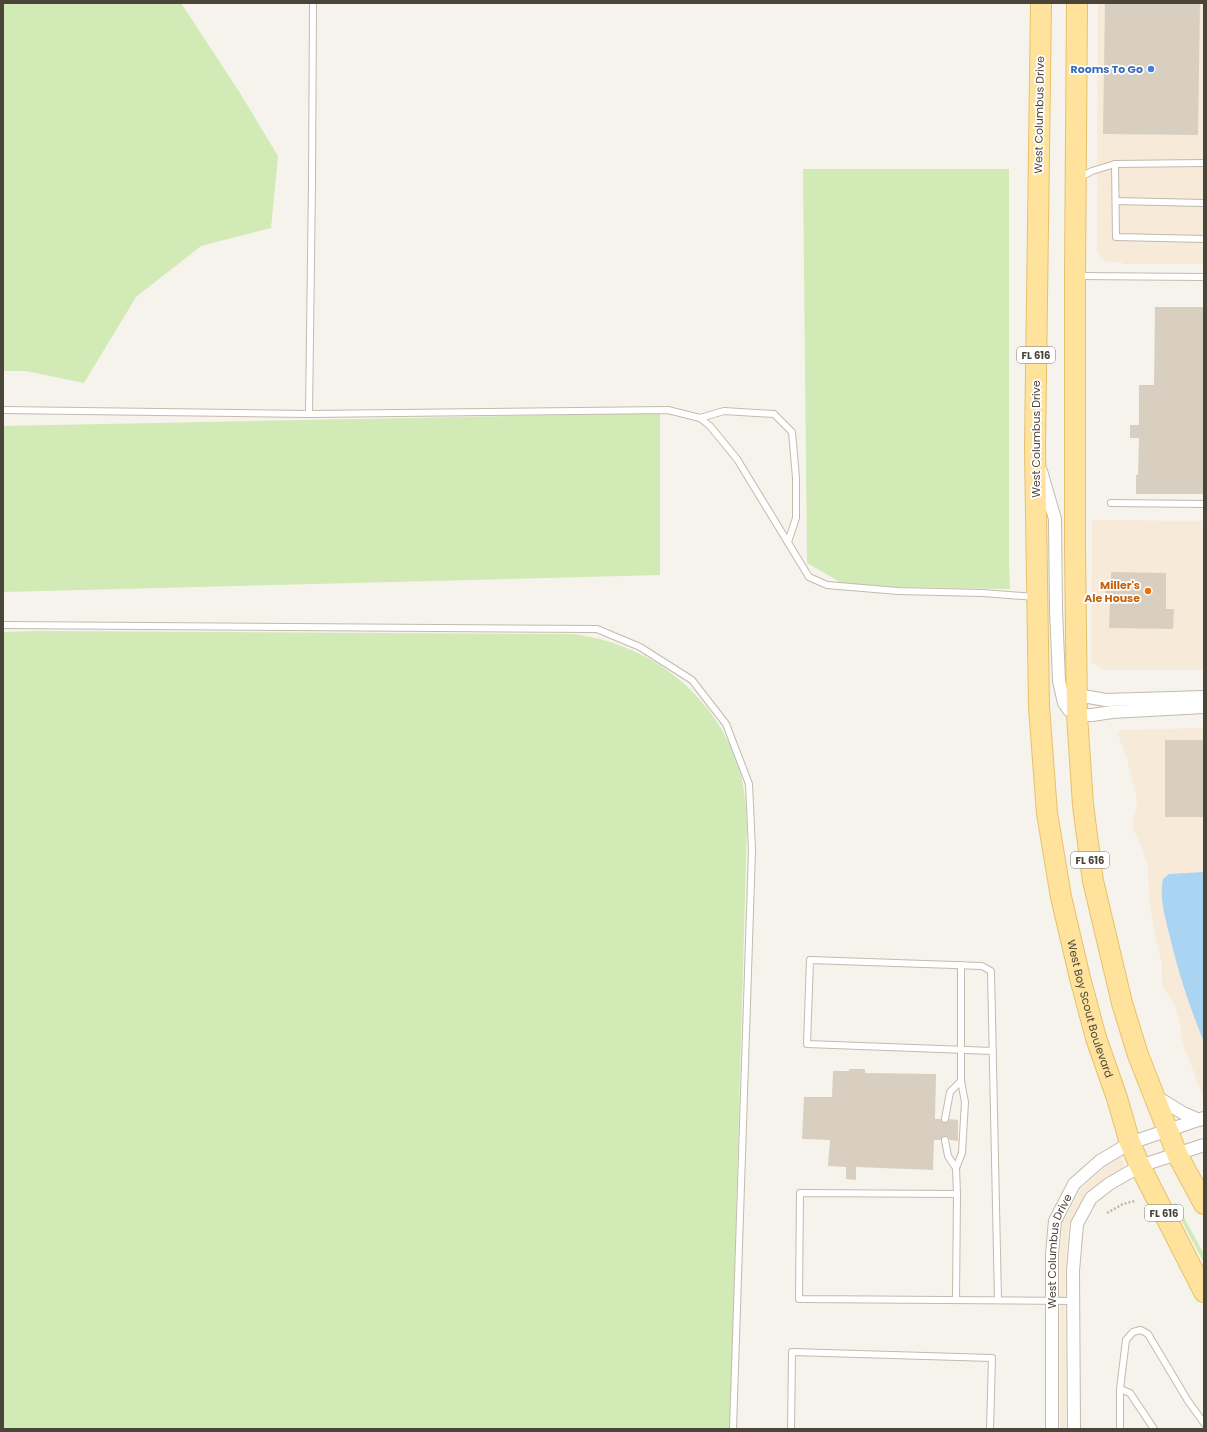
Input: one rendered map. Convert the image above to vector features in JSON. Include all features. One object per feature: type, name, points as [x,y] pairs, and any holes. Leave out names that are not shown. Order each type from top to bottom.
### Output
[{"type":"main road","name":"West Columbus Drive","points":[[1039,707],[1035,448],[1041,3]]},
{"type":"main road","name":"FL 616","points":[[1077,3],[1075,533],[1077,695],[1083,805],[1093,881],[1122,1003],[1138,1055],[1167,1131],[1177,1154],[1204,1204]]},
{"type":"main road","name":"West Boy Scout Boulevard","points":[[1039,707],[1047,813],[1061,897],[1096,1038],[1117,1098],[1130,1143],[1140,1166],[1202,1286]]},
{"type":"street","points":[[1035,448],[1055,519],[1056,610],[1059,681],[1064,703],[1069,710],[1078,715],[1204,707]]},
{"type":"street","points":[[1077,695],[1106,700],[1204,697]]},
{"type":"street","points":[[1153,1094],[1183,1113],[1202,1119]]},
{"type":"street","name":"West Columbus Drive","points":[[1052,1429],[1052,1254],[1055,1221],[1074,1184],[1100,1161],[1130,1143],[1202,1119]]},
{"type":"street","name":"West Columbus Drive","points":[[1074,1429],[1072,1271],[1077,1224],[1091,1198],[1109,1184],[1140,1166],[1204,1145]]},
{"type":"lane","points":[[309,414],[313,3]]},
{"type":"lane","points":[[1076,180],[1092,171],[1115,164],[1204,163]]},
{"type":"lane","points":[[1115,164],[1116,237],[1204,239]]},
{"type":"lane","points":[[1116,201],[1204,203]]},
{"type":"lane","points":[[1075,276],[1204,277]]},
{"type":"lane","points":[[3,410],[309,414],[668,410],[700,418],[710,426],[737,459],[809,577],[827,585],[898,591],[1037,597]]},
{"type":"lane","points":[[700,418],[724,411],[774,414],[792,432],[796,478],[796,518],[788,542]]},
{"type":"lane","points":[[1111,503],[1204,504]]},
{"type":"lane","points":[[3,625],[597,630],[640,647],[692,680],[726,724],[749,784],[752,850],[733,1429]]},
{"type":"lane","points":[[993,1051],[807,1044],[810,960],[982,966],[992,971],[998,1300]]},
{"type":"lane","points":[[956,1300],[956,1168],[962,1153],[965,1102],[961,1081],[961,965]]},
{"type":"lane","points":[[945,1119],[950,1092],[961,1081]]},
{"type":"lane","points":[[945,1140],[948,1156],[956,1168]]},
{"type":"lane","points":[[957,1194],[800,1193],[799,1299],[1073,1301]]},
{"type":"lane","points":[[1120,1429],[1120,1389],[1126,1340],[1133,1332],[1141,1330],[1148,1334],[1188,1401],[1204,1422]]},
{"type":"lane","points":[[791,1429],[792,1352],[992,1358],[990,1429]]},
{"type":"lane","points":[[1120,1389],[1130,1393],[1154,1429]]},
{"type":"path","points":[[1108,1212],[1123,1204],[1135,1201]]},
{"type":"shaded area","points":[[1098,3],[1204,3],[1204,264],[1123,264],[1121,262],[1107,262],[1097,253]]},
{"type":"shaded area","name":"Miller's Ale House","points":[[1092,520],[1204,521],[1204,670],[1105,670],[1091,662]]},
{"type":"shaded area","points":[[1204,728],[1204,1100],[1183,1043],[1179,1019],[1173,1002],[1162,982],[1162,964],[1149,899],[1148,868],[1142,848],[1133,829],[1137,799],[1127,759],[1118,734],[1120,730]]},
{"type":"shaded area","points":[[1120,1157],[1125,1166],[1104,1179],[1086,1193],[1069,1224],[1065,1271],[1066,1429],[1060,1429],[1060,1254],[1063,1223],[1081,1189],[1105,1167]]},
{"type":"green space","points":[[3,3],[181,3],[240,93],[278,156],[271,228],[201,246],[136,297],[84,383],[26,371],[3,371]]},
{"type":"green space","points":[[803,169],[1009,169],[1010,589],[847,586],[807,563]]},
{"type":"green space","points":[[660,413],[660,575],[3,592],[3,426]]},
{"type":"green space","points":[[3,632],[573,634],[602,640],[629,649],[655,662],[678,679],[699,699],[717,721],[731,747],[741,775],[747,826],[730,1429],[3,1429]]},
{"type":"green space","points":[[1176,1203],[1204,1254],[1204,1263],[1173,1204]]},
{"type":"water","points":[[1204,872],[1204,1042],[1176,961],[1164,913],[1162,886],[1163,879],[1169,874]]},
{"type":"building","name":"Rooms To Go","points":[[1105,3],[1200,3],[1198,135],[1103,134]]},
{"type":"building","points":[[1155,307],[1204,307],[1204,494],[1136,494],[1139,438],[1130,438],[1130,425],[1139,425],[1139,385],[1154,385]]},
{"type":"building","points":[[1111,572],[1166,573],[1166,609],[1174,609],[1173,629],[1109,628],[1110,601],[1105,600],[1105,589],[1111,589]]},
{"type":"building","points":[[1165,740],[1204,740],[1204,817],[1165,817]]},
{"type":"building","points":[[849,1069],[865,1069],[865,1073],[936,1074],[935,1119],[941,1119],[942,1122],[945,1123],[950,1119],[958,1120],[958,1141],[950,1140],[945,1136],[942,1137],[941,1140],[934,1140],[933,1170],[856,1167],[856,1180],[846,1179],[846,1167],[828,1166],[830,1140],[802,1139],[804,1097],[832,1097],[833,1071],[849,1071]]},
{"type":"place","name":"Rooms To Go","points":[[1151,69]]},
{"type":"place","name":"Miller's Ale House","points":[[1148,591]]}]
